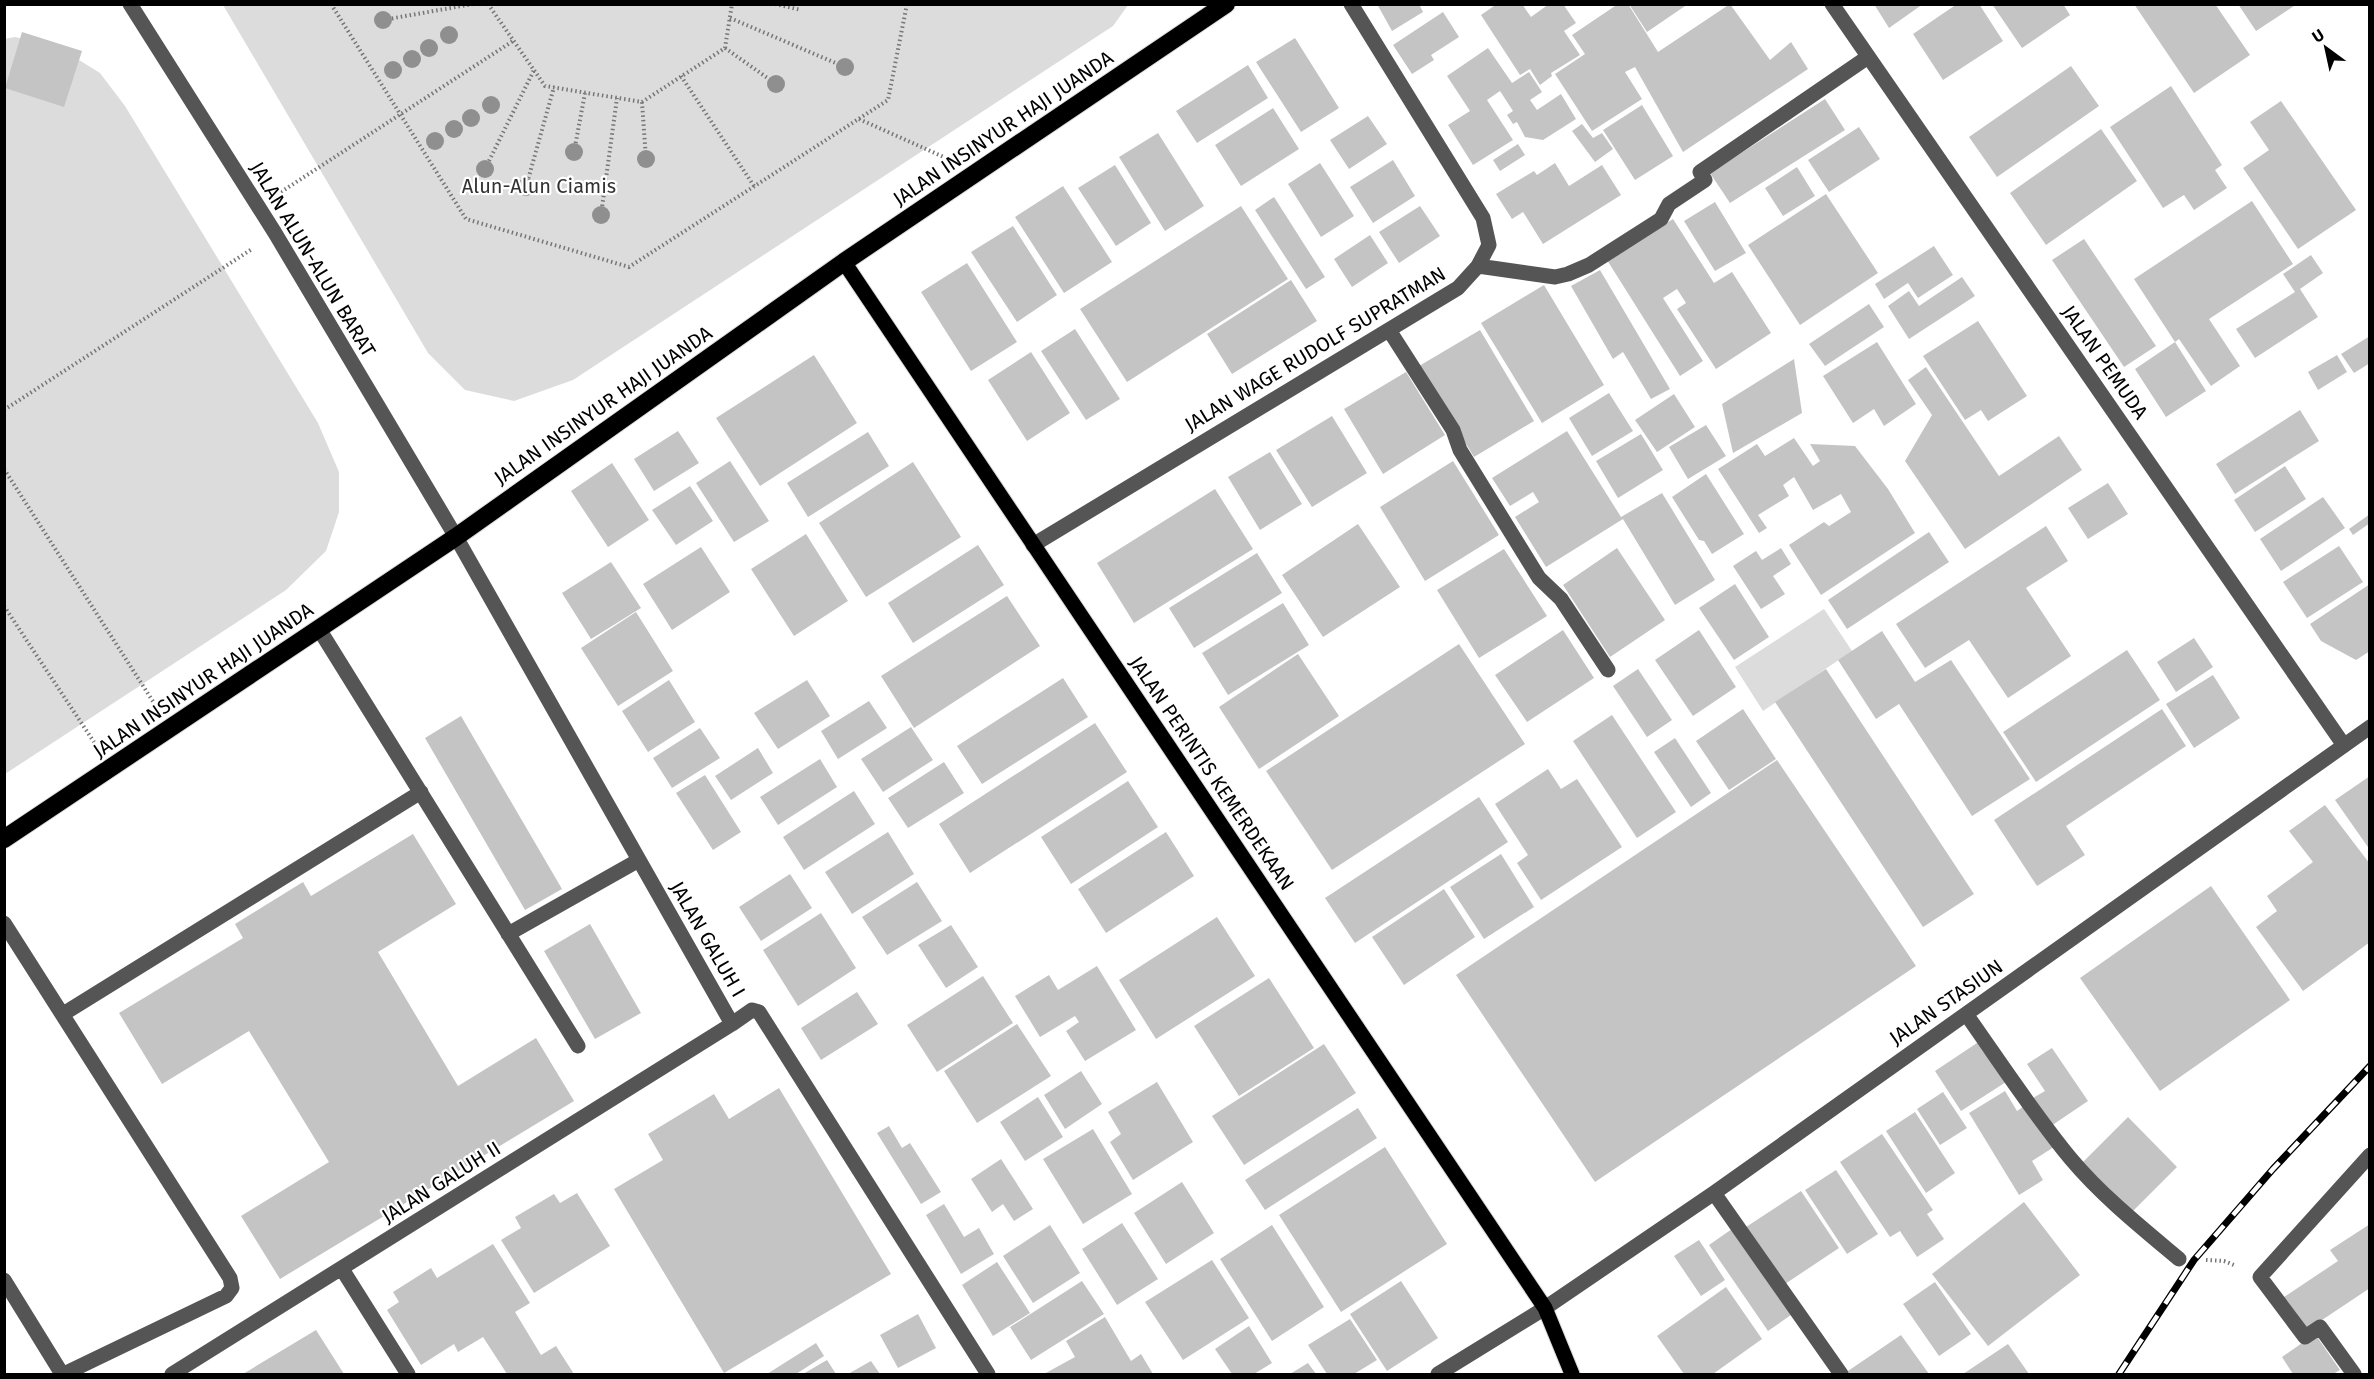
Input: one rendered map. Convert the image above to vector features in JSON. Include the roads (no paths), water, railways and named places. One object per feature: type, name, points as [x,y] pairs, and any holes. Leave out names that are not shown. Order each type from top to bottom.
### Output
[{"type":"highway","name":"JALAN INSINYUR HAJI JUANDA","points":[[4,839],[456,537],[844,262],[1226,4]]},
{"type":"main road","name":"JALAN PERINTIS KEMERDEKAAN","points":[[844,262],[1545,1308],[1572,1374]]},
{"type":"street","name":"JALAN ALUN-ALUN BARAT","points":[[130,4],[275,233],[456,537]]},
{"type":"street","name":"JALAN WAGE RUDOLF SUPRATMAN","points":[[1033,545],[1458,288],[1478,266],[1489,245],[1483,218],[1351,4]]},
{"type":"street","name":"JALAN PEMUDA","points":[[1832,4],[2343,744]]},
{"type":"street","points":[[1478,266],[1555,277],[1589,265],[1660,219],[1669,204],[1705,180],[1700,172],[1868,57]]},
{"type":"street","points":[[1389,330],[1453,430],[1460,450],[1539,578],[1561,600],[1608,670]]},
{"type":"street","name":"JALAN GALUH I","points":[[456,537],[732,1024],[752,1010],[759,1012],[988,1374]]},
{"type":"street","points":[[319,629],[578,1046]]},
{"type":"street","name":"JALAN STASIUN","points":[[1438,1374],[1545,1308],[1714,1193],[2370,727]]},
{"type":"street","points":[[63,1014],[421,792]]},
{"type":"street","points":[[508,934],[639,860]]},
{"type":"street","points":[[4,923],[230,1278],[232,1288],[226,1296],[63,1374],[4,1280]]},
{"type":"street","points":[[1966,1014],[2071,1159],[2139,1227],[2178,1259]]},
{"type":"street","name":"JALAN GALUH II","points":[[172,1374],[732,1024]]},
{"type":"street","points":[[2354,1374],[2320,1327],[2305,1337],[2260,1277],[2370,1155]]},
{"type":"street","points":[[1714,1193],[1841,1374]]},
{"type":"street","points":[[342,1269],[408,1374]]},
{"type":"railway","points":[[2119,1374],[2194,1260],[2273,1169],[2370,1066]]},
{"type":"park label","name":"Alun-Alun Ciamis","points":[[539,186]]}]
